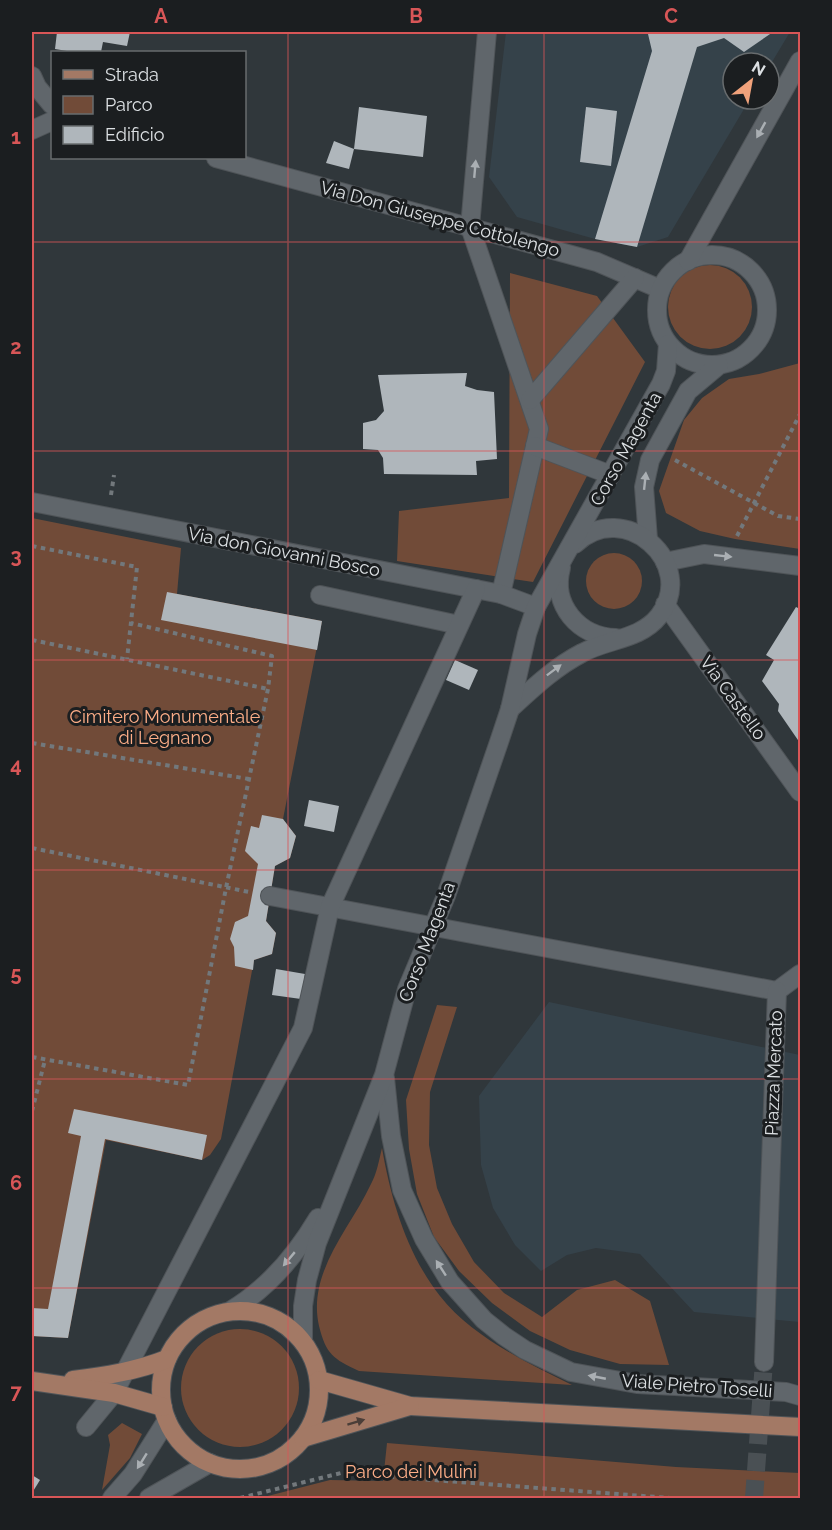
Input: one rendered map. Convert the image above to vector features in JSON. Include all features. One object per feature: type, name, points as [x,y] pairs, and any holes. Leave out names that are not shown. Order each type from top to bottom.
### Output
[{"type":"main road","points":[[230,1311],[250,1311],[270,1316],[289,1327],[303,1342],[314,1359],[319,1380],[319,1401],[314,1420],[303,1438],[288,1453],[271,1463],[250,1469],[230,1469],[210,1463],[191,1453],[177,1438],[161,1400],[161,1379],[167,1359],[177,1341],[192,1327],[210,1316],[230,1311]]},
{"type":"main road","points":[[53,1382],[145,1368],[167,1359]]},
{"type":"main road","name":"Viale Pietro Toselli","points":[[319,1380],[410,1406],[801,1426]]},
{"type":"main road","points":[[32,1381],[53,1382],[114,1392],[165,1413]]},
{"type":"main road","name":"Viale Pietro Toselli","points":[[303,1438],[410,1406]]},
{"type":"street","points":[[487,32],[470,227],[539,429],[501,594]]},
{"type":"street","points":[[660,289],[673,272],[688,261],[801,61]]},
{"type":"street","points":[[32,76],[37,87],[51,104]]},
{"type":"street","points":[[32,130],[51,121]]},
{"type":"street","name":"Via Don Giuseppe Cottolengo","points":[[220,159],[597,262],[660,289]]},
{"type":"street","name":"Corso Magenta","points":[[660,289],[657,317],[660,332],[678,354],[690,362],[719,365],[733,362],[745,355],[756,344],[767,318],[767,303],[756,277],[733,259],[704,256],[688,261]]},
{"type":"street","points":[[530,400],[635,278]]},
{"type":"street","name":"Corso Magenta","points":[[303,1342],[306,1280],[317,1243],[384,1074],[407,989],[446,896],[510,709],[527,634],[536,607],[664,378],[668,344]]},
{"type":"street","name":"Corso Magenta","points":[[648,539],[644,487],[647,469],[655,449],[688,390],[719,365]]},
{"type":"street","points":[[535,446],[611,475]]},
{"type":"street","name":"Via don Giovanni Bosco","points":[[32,502],[501,594],[536,607]]},
{"type":"street","name":"Corso Magenta","points":[[621,638],[607,638],[593,634],[580,627],[570,617],[559,590],[559,576],[566,555],[580,539],[593,532],[606,528],[621,528],[648,539]]},
{"type":"street","points":[[648,539],[658,549],[669,576],[669,590],[665,604]]},
{"type":"street","points":[[665,562],[704,554],[801,566]]},
{"type":"street","points":[[86,1428],[114,1392],[125,1372],[303,1028],[330,907],[476,589]]},
{"type":"street","points":[[320,596],[459,625]]},
{"type":"street","name":"Corso Magenta","points":[[510,709],[555,668],[584,651],[635,634],[648,627],[665,604]]},
{"type":"street","name":"Via Castello","points":[[665,604],[801,792]]},
{"type":"street","name":"Piazza Mercato","points":[[261,894],[777,991],[765,1362]]},
{"type":"street","points":[[777,991],[801,974]]},
{"type":"street","name":"Viale Pietro Toselli","points":[[384,1074],[391,1136],[402,1190],[424,1239],[456,1289],[484,1320],[504,1336],[532,1354],[571,1372],[637,1384],[786,1392],[801,1396]]},
{"type":"street","name":"Corso Magenta","points":[[230,1311],[243,1303],[286,1263],[309,1234],[344,1176]]},
{"type":"street","points":[[112,1498],[133,1474],[165,1413]]},
{"type":"street","points":[[149,1498],[210,1463]]},
{"type":"path","points":[[732,557],[733,542],[801,414]]},
{"type":"path","points":[[655,449],[778,516],[801,519]]},
{"type":"path","points":[[32,546],[137,567],[127,658]]},
{"type":"path","points":[[32,1057],[188,1085],[268,688],[272,656],[131,623]]},
{"type":"path","points":[[32,641],[127,658],[268,688]]},
{"type":"path","points":[[32,743],[249,779]]},
{"type":"path","points":[[32,848],[261,894]]},
{"type":"path","points":[[32,1111],[45,1060]]},
{"type":"path","points":[[240,1498],[341,1473],[670,1498]]},
{"type":"shaded area","points":[[506,32],[790,32],[779,51],[721,51],[721,111],[743,111],[668,237],[637,247],[595,239],[517,217],[489,177]]},
{"type":"shaded area","points":[[549,1002],[800,1055],[800,1322],[694,1312],[640,1254],[596,1248],[567,1255],[541,1271],[515,1245],[493,1208],[481,1165],[479,1096]]},
{"type":"green space","points":[[710,265],[726,268],[740,277],[749,291],[752,307],[749,323],[740,337],[726,346],[710,349],[694,346],[680,337],[671,323],[668,307],[671,291],[680,277],[694,268]]},
{"type":"green space","points":[[510,273],[597,296],[645,362],[533,582],[397,561],[399,511],[509,498]]},
{"type":"green space","points":[[800,363],[800,549],[700,531],[666,513],[659,491],[684,420],[702,398],[729,379]]},
{"type":"green space","name":"Cimitero Monumentale di Legnano","points":[[32,518],[181,548],[177,594],[322,621],[283,819],[296,836],[290,858],[275,866],[266,921],[276,933],[272,954],[254,960],[221,1139],[210,1155],[202,1160],[106,1140],[68,1338],[32,1336]]},
{"type":"green space","points":[[608,553],[620,553],[630,557],[638,565],[642,581],[638,597],[630,605],[620,609],[608,609],[598,605],[590,597],[586,587],[586,575],[590,565],[598,557]]},
{"type":"green space","points":[[437,1005],[457,1007],[430,1092],[429,1145],[437,1188],[452,1224],[474,1262],[504,1293],[542,1317],[577,1290],[615,1280],[650,1301],[669,1365],[620,1364],[570,1350],[530,1331],[492,1303],[459,1271],[434,1237],[417,1194],[409,1149],[406,1100]]},
{"type":"green space","points":[[382,1148],[390,1187],[402,1226],[418,1262],[440,1296],[467,1324],[484,1336],[519,1358],[572,1385],[359,1371],[332,1354],[319,1326],[317,1306],[319,1287],[333,1252],[373,1180]]},
{"type":"green space","points":[[240,1329],[273,1339],[289,1355],[299,1388],[289,1421],[273,1437],[240,1447],[207,1437],[191,1421],[181,1388],[191,1355],[207,1339]]},
{"type":"green space","points":[[122,1423],[142,1434],[130,1458],[102,1490],[110,1445],[108,1435]]},
{"type":"green space","name":"Parco dei Mulini","points":[[387,1443],[676,1467],[800,1473],[800,1498],[260,1498],[330,1480],[383,1481]]},
{"type":"building","points":[[57,32],[130,32],[127,46],[103,42],[101,51],[55,49]]},
{"type":"building","points":[[643,32],[773,32],[745,51],[724,38],[697,47],[637,247],[595,239],[652,51],[648,34]]},
{"type":"building","points":[[359,107],[427,116],[423,157],[354,149]]},
{"type":"building","points":[[586,107],[617,111],[611,166],[580,162]]},
{"type":"building","points":[[334,141],[354,149],[349,169],[326,163]]},
{"type":"building","points":[[467,373],[465,386],[494,392],[497,459],[476,461],[477,475],[384,474],[383,458],[378,450],[363,449],[363,423],[376,420],[384,411],[378,375]]},
{"type":"building","points":[[167,592],[322,621],[317,650],[161,620]]},
{"type":"building","points":[[796,607],[800,609],[800,743],[778,711],[779,704],[762,681],[774,660],[766,655]]},
{"type":"building","points":[[455,660],[478,670],[469,690],[446,680]]},
{"type":"building","points":[[309,800],[339,806],[334,832],[304,826]]},
{"type":"building","points":[[262,815],[283,819],[296,836],[290,858],[275,866],[266,921],[276,933],[272,954],[254,960],[253,970],[235,966],[234,947],[230,939],[235,922],[248,916],[258,864],[245,851],[251,826],[259,828]]},
{"type":"building","points":[[276,969],[305,974],[301,999],[272,995]]},
{"type":"building","points":[[74,1109],[207,1135],[202,1160],[105,1139],[68,1338],[32,1336],[32,1308],[48,1309],[81,1136],[68,1133]]},
{"type":"building","points":[[32,1475],[40,1480],[32,1493]]},
{"type":"tunnel","points":[[754,1498],[764,1362]]}]
